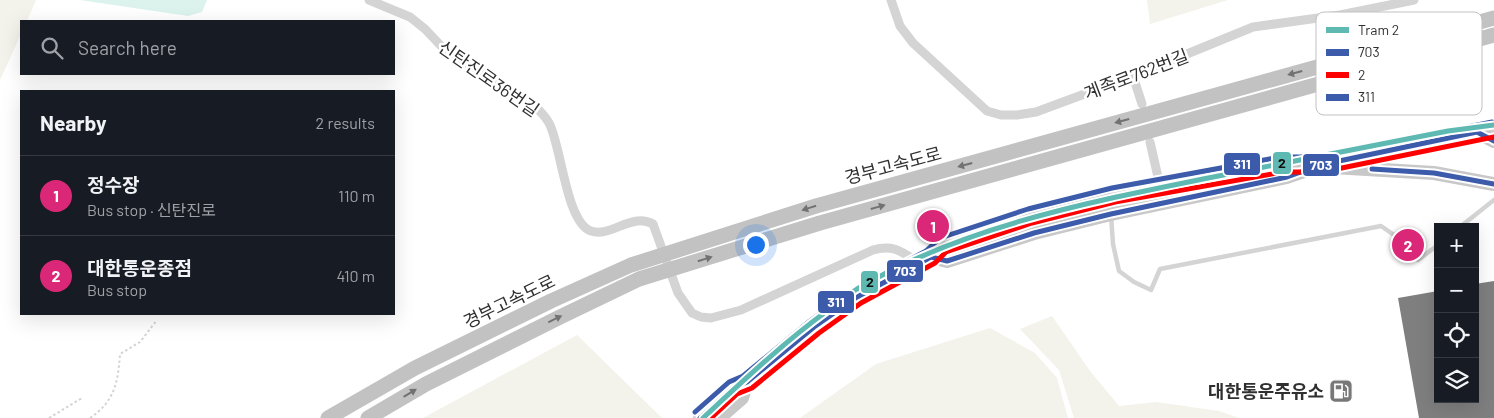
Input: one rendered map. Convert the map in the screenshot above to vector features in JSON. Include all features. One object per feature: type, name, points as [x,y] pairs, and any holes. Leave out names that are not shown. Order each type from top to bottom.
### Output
[{"type":"highway","name":"경부고속도로","points":[[328,418],[415,368],[551,301],[631,265],[816,206],[1316,67]]},
{"type":"highway","name":"경부고속도로","points":[[368,418],[426,384],[639,279],[820,223],[1316,85]]},
{"type":"main road","points":[[925,260],[947,260],[1034,233],[1111,214],[1287,177],[1320,165],[1494,129]]},
{"type":"main road","points":[[1477,132],[1494,141]]},
{"type":"main road","points":[[700,418],[733,388],[747,382],[814,326],[857,297],[925,260],[942,245],[1030,216],[1113,195],[1282,164],[1434,173],[1494,184]]},
{"type":"main road","points":[[720,418],[742,398],[747,382]]},
{"type":"street","name":"신탄진로36번길","points":[[369,0],[410,17],[425,29],[442,48],[523,98],[541,112],[550,124],[570,197],[578,217],[585,228],[592,232],[605,231],[636,220],[647,220],[654,224],[678,293],[692,313],[701,317],[711,318],[741,310],[882,247],[898,249],[925,260]]},
{"type":"street","name":"계족로762번길","points":[[891,0],[900,26],[914,43],[986,111],[1001,115],[1036,112],[1133,76],[1253,27],[1316,18]]},
{"type":"street","name":"계족로762번길","points":[[897,0],[897,16]]},
{"type":"street","name":"계족로762번길","points":[[1355,12],[1414,0]]},
{"type":"street","points":[[1133,76],[1142,104]]},
{"type":"street","points":[[1150,142],[1160,186]]},
{"type":"lane","points":[[1465,223],[1494,200]]},
{"type":"lane","points":[[1111,214],[1113,244],[1119,271],[1134,282],[1152,290],[1160,268],[1381,226],[1396,237],[1418,260],[1434,248]]},
{"type":"path","points":[[90,418],[109,400],[115,388],[120,354],[140,342],[157,320]]},
{"type":"path","points":[[49,418],[82,398]]},
{"type":"shaded area","points":[[0,0],[36,0],[27,20],[20,20],[20,36],[0,80]]},
{"type":"shaded area","points":[[80,0],[207,0],[202,12],[188,16]]},
{"type":"shaded area","points":[[1147,0],[1228,0],[1150,24]]},
{"type":"shaded area","points":[[1052,316],[1090,371],[1119,406],[1156,402],[1219,411],[1239,418],[1074,418],[1059,370],[1020,329]]},
{"type":"shaded area","points":[[990,328],[1035,353],[1057,378],[1068,418],[800,418],[876,364]]},
{"type":"shaded area","points":[[577,335],[662,418],[423,418]]},
{"type":"building","points":[[1494,281],[1494,418],[1419,418],[1398,298],[1434,292],[1434,403],[1479,403],[1479,283]]},
{"type":"tram line","name":"2","points":[[703,418],[779,349],[849,294],[897,267],[982,233],[1069,208],[1203,179],[1448,131],[1494,125]]},
{"type":"transit line","name":"311","points":[[695,412],[729,382],[743,376],[810,321],[853,290],[926,251],[940,238],[1028,209],[1112,188],[1281,157],[1319,157],[1492,122]]},
{"type":"transit line","name":"703","points":[[700,418],[733,388],[747,382],[814,327],[857,297],[931,257],[947,261],[1034,233],[1111,214],[1287,177],[1320,165],[1477,132],[1494,141]]},
{"type":"transit line","name":"2","points":[[711,418],[737,394],[752,388],[819,333],[861,303],[935,263],[946,252],[1032,223],[1115,202],[1283,172],[1322,172],[1494,137]]},
{"type":"transit line","name":"703","points":[[1372,169],[1434,173],[1494,184]]},
{"type":"place","name":"정수장","points":[[933,226]]},
{"type":"place","name":"대한통운종점","points":[[1408,245]]},
{"type":"place","name":"대한통운주유소","points":[[1341,391]]}]
